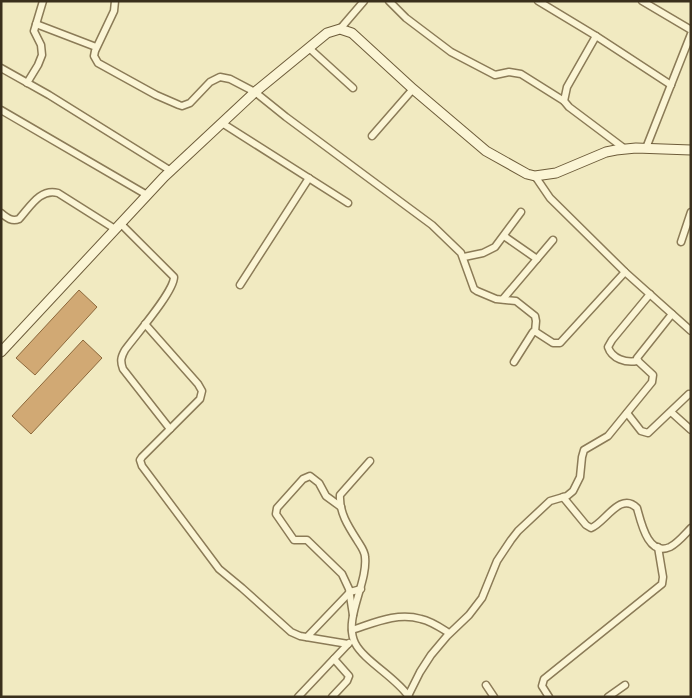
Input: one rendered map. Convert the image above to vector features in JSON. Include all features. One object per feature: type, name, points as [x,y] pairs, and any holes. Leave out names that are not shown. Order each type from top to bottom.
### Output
[{"type":"street","points":[[27,82],[42,55],[41,45],[34,31],[43,1]]},
{"type":"street","points":[[115,1],[114,11],[96,47],[94,56],[98,63],[156,95],[182,106],[190,103],[210,82],[220,77],[230,79],[255,92],[432,225],[464,257],[474,289],[492,297],[516,301],[534,316],[536,321],[535,332],[514,362]]},
{"type":"street","points":[[340,29],[364,1]]},
{"type":"street","points":[[389,1],[406,18],[451,52],[495,75],[509,72],[521,74],[564,101],[569,107],[625,148]]},
{"type":"street","points":[[538,1],[671,85]]},
{"type":"street","points":[[642,1],[691,30]]},
{"type":"street","points":[[36,24],[96,47]]},
{"type":"street","points":[[1,352],[171,171],[255,92],[317,40],[334,29],[352,33],[412,89],[486,151],[527,174],[536,176],[556,173],[606,152],[625,148],[691,150]]},
{"type":"street","points":[[646,148],[691,34]]},
{"type":"street","points":[[564,101],[567,87],[596,36]]},
{"type":"street","points":[[309,48],[353,88]]},
{"type":"street","points":[[1,68],[171,171]]},
{"type":"street","points":[[372,136],[412,89]]},
{"type":"street","points":[[1,110],[147,195]]},
{"type":"street","points":[[222,123],[348,203]]},
{"type":"street","points":[[536,176],[550,198],[625,272],[691,332]]},
{"type":"street","points":[[240,286],[309,178]]},
{"type":"street","points":[[1,213],[7,218],[20,219],[38,198],[47,192],[58,193],[118,227],[174,277],[174,283],[166,296],[121,358],[122,369],[170,429]]},
{"type":"street","points":[[464,257],[495,247],[521,212]]},
{"type":"street","points":[[680,242],[691,212]]},
{"type":"street","points":[[504,236],[538,259]]},
{"type":"street","points":[[503,299],[553,240]]},
{"type":"street","points":[[535,332],[553,343],[560,343],[625,272]]},
{"type":"street","points":[[144,324],[202,390],[200,399],[142,457],[142,466],[219,569],[291,632],[300,636],[350,641],[408,696],[431,655],[469,615],[482,598],[497,562],[518,531],[550,501],[563,498],[573,491],[580,477],[584,450],[608,436],[653,380],[651,373],[637,361],[623,361],[610,352],[608,347],[650,294]]},
{"type":"street","points":[[637,361],[638,356],[672,314]]},
{"type":"street","points":[[627,413],[641,431],[645,433],[650,432],[689,394]]},
{"type":"street","points":[[671,412],[691,430]]},
{"type":"street","points":[[298,697],[350,641],[365,568],[364,553],[346,522],[341,508],[340,493],[370,461]]},
{"type":"street","points":[[341,508],[326,496],[319,483],[310,476],[303,479],[277,508],[276,514],[294,540],[307,540],[342,574],[350,592],[353,619]]},
{"type":"street","points":[[563,498],[586,525],[591,528],[596,526],[617,506],[624,503],[633,505],[637,508],[646,537],[658,547],[672,546],[691,528]]},
{"type":"street","points":[[549,697],[542,686],[544,679],[607,626],[662,584],[663,577],[658,547]]},
{"type":"street","points":[[307,637],[350,592],[361,589]]},
{"type":"street","points":[[352,630],[385,619],[415,617],[423,619],[449,634]]},
{"type":"street","points":[[332,697],[347,681],[349,676],[334,658]]},
{"type":"street","points":[[608,697],[625,684]]},
{"type":"street","points":[[486,685],[494,697]]},
{"type":"building","points":[[79,290],[97,307],[35,375],[16,358]]},
{"type":"building","points":[[83,340],[102,358],[31,434],[12,416]]}]
